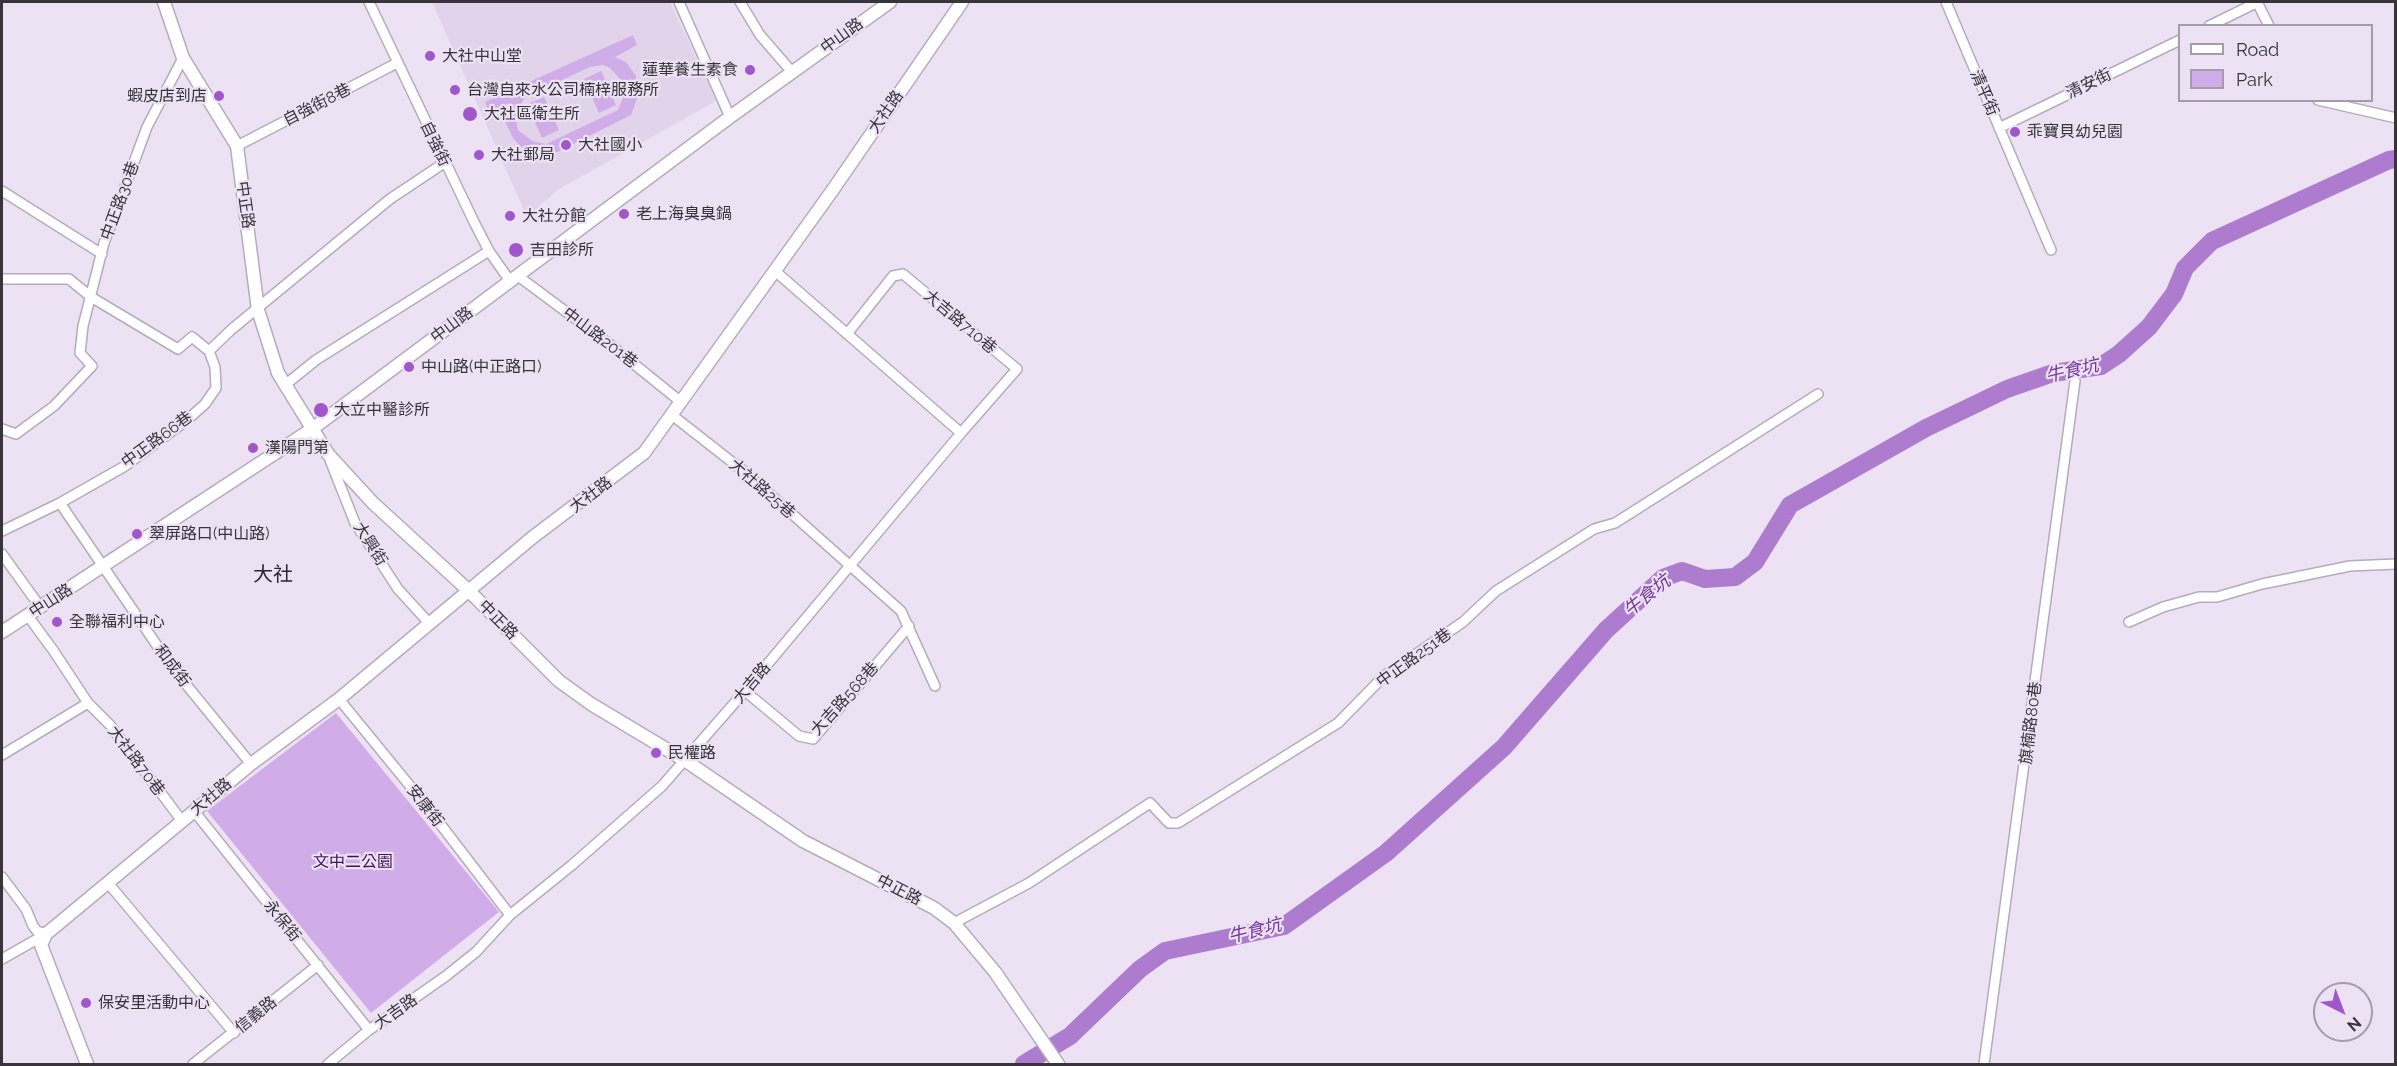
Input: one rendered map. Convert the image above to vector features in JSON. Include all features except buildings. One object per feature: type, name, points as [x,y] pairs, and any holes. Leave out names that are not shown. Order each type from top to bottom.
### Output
[{"type":"street","name":"中正路","points":[[164,2],[183,58],[237,146],[258,310],[278,373],[328,454],[373,502],[468,590],[558,681],[591,704],[686,761],[803,841],[934,908],[954,923],[995,972],[1056,1062]]},
{"type":"street","name":"自強街","points":[[369,2],[444,163],[489,251],[514,279]]},
{"type":"street","points":[[679,2],[730,117]]},
{"type":"street","points":[[740,2],[760,35],[792,72]]},
{"type":"street","name":"中山路","points":[[2,632],[312,429],[730,117],[890,2]]},
{"type":"street","name":"大社路","points":[[46,934],[251,765],[339,699],[468,590],[644,453],[775,271],[962,2]]},
{"type":"street","name":"清平街","points":[[1946,2],[2051,250]]},
{"type":"street","points":[[2213,24],[2257,2],[2268,24]]},
{"type":"street","name":"清安街","points":[[1999,128],[2178,41]]},
{"type":"street","name":"中正路30巷","points":[[2,429],[16,435],[54,406],[92,366],[80,353],[83,326],[102,254],[147,127],[183,58]]},
{"type":"street","name":"自強街8巷","points":[[237,146],[397,63]]},
{"type":"street","points":[[2327,102],[2396,118]]},
{"type":"street","points":[[2,279],[69,279],[91,297],[178,349],[192,337],[209,351],[232,329],[258,310],[390,199],[444,163]]},
{"type":"street","points":[[2,191],[102,254]]},
{"type":"street","points":[[285,385],[316,360],[489,251]]},
{"type":"street","points":[[775,271],[961,433]]},
{"type":"street","name":"大吉路710巷","points":[[847,334],[893,276],[903,274],[1017,369],[961,433]]},
{"type":"street","name":"中山路201巷","points":[[514,279],[608,343],[681,402]]},
{"type":"street","name":"中正路66巷","points":[[2,531],[60,503],[133,460],[167,436],[205,404],[216,388],[215,367],[209,351]]},
{"type":"street","name":"旗楠路80巷","points":[[1984,1065],[2075,381]]},
{"type":"street","name":"中正路251巷","points":[[954,923],[1029,883],[1150,803],[1169,823],[1178,823],[1338,723],[1384,676],[1463,622],[1496,591],[1594,529],[1615,523],[1818,394]]},
{"type":"street","name":"大社路25巷","points":[[672,415],[746,473],[901,611],[935,686]]},
{"type":"street","name":"大吉路","points":[[328,1065],[369,1030],[476,952],[510,915],[644,804],[686,761],[961,433]]},
{"type":"street","name":"大興街","points":[[328,454],[355,523],[398,589],[429,624]]},
{"type":"street","name":"和成街","points":[[60,503],[171,666],[251,765]]},
{"type":"street","points":[[2,554],[41,608]]},
{"type":"street","points":[[2129,622],[2163,607],[2199,597],[2217,597],[2262,584],[2350,566],[2396,564]]},
{"type":"street","name":"大社路70巷","points":[[28,616],[88,703],[110,725],[182,821]]},
{"type":"street","name":"大吉路568巷","points":[[745,691],[799,736],[813,739],[909,626]]},
{"type":"street","name":"安康街","points":[[339,699],[428,808],[510,915]]},
{"type":"street","points":[[2,755],[88,703]]},
{"type":"street","name":"永保街","points":[[194,811],[369,1030]]},
{"type":"street","points":[[2,878],[26,909],[33,926],[37,931],[46,934]]},
{"type":"street","points":[[108,883],[234,1033]]},
{"type":"street","points":[[2,959],[46,934]]},
{"type":"street","points":[[46,934],[41,945],[87,1065]]},
{"type":"street","name":"信義路","points":[[193,1065],[318,965]]},
{"type":"shaded area","name":"大社國小","points":[[432,2],[670,2],[716,101],[559,189],[527,217]]},
{"type":"green space","points":[[633,35],[637,45],[615,57],[626,62],[636,76],[637,98],[631,115],[551,155],[522,148],[513,138],[505,121],[509,103],[489,112],[485,102]],"holes":[[[603,65],[610,68],[623,82],[626,90],[618,110],[546,144],[532,141],[518,130],[515,116],[525,97],[590,67]]]},
{"type":"green space","points":[[601,71],[616,105],[599,113],[584,79]]},
{"type":"green space","points":[[544,97],[559,130],[542,138],[527,105]]},
{"type":"green space","name":"文中二公園","points":[[336,713],[499,912],[371,1013],[207,811]]},
{"type":"waterway","name":"牛食坑","points":[[1024,1064],[1070,1036],[1140,969],[1165,951],[1284,926],[1386,853],[1504,747],[1606,630],[1663,578],[1682,571],[1705,579],[1735,577],[1755,562],[1790,505],[1926,428],[2007,389],[2053,373],[2101,366],[2119,354],[2149,327],[2174,294],[2185,268],[2212,241],[2389,160],[2396,159]]},
{"type":"place","name":"大社中山堂","points":[[430,56]]},
{"type":"place","name":"蓮華養生素食","points":[[750,70]]},
{"type":"place","name":"台灣自來水公司楠梓服務所","points":[[455,90]]},
{"type":"place","name":"蝦皮店到店","points":[[219,96]]},
{"type":"place","name":"大社區衛生所","points":[[470,114]]},
{"type":"place","name":"乖寶貝幼兒園","points":[[2015,132]]},
{"type":"place","name":"大社國小","points":[[566,145]]},
{"type":"place","name":"大社郵局","points":[[479,155]]},
{"type":"place","name":"老上海臭臭鍋","points":[[624,214]]},
{"type":"place","name":"大社分館","points":[[510,216]]},
{"type":"place","name":"吉田診所","points":[[516,250]]},
{"type":"place","name":"中山路(中正路口)","points":[[409,367]]},
{"type":"place","name":"大立中醫診所","points":[[321,410]]},
{"type":"place","name":"漢陽門第","points":[[253,448]]},
{"type":"place","name":"翠屏路口(中山路)","points":[[137,534]]},
{"type":"place","name":"全聯福利中心","points":[[57,622]]},
{"type":"place","name":"民權路","points":[[656,753]]},
{"type":"place","name":"保安里活動中心","points":[[86,1003]]},
{"type":"district","name":"大社","points":[[273,575]]}]
